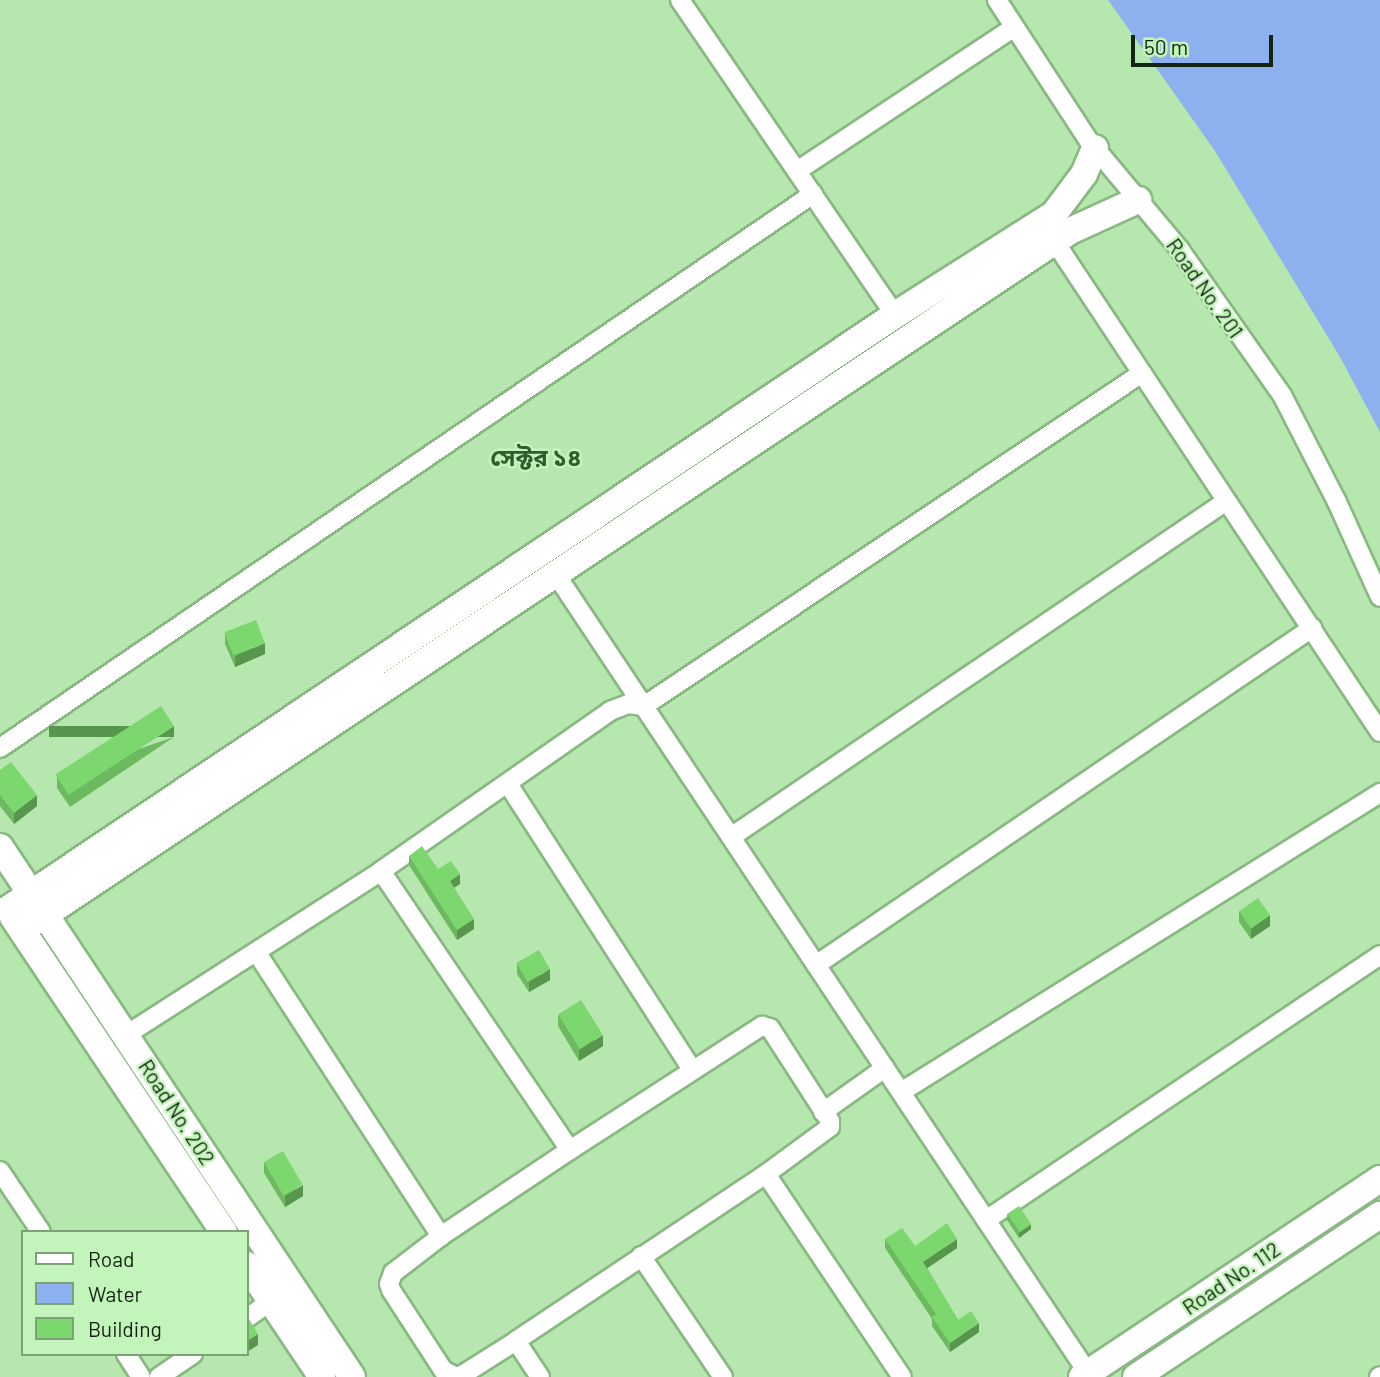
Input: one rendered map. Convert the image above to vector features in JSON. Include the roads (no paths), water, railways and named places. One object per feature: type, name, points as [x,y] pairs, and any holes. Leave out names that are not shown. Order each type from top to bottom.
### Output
[{"type":"street","points":[[680,0],[895,315]]},
{"type":"street","name":"Road No. 201","points":[[997,0],[1013,28],[1096,148],[1180,250],[1282,396],[1337,502],[1380,597]]},
{"type":"street","points":[[797,171],[1013,28]]},
{"type":"street","points":[[38,904],[895,315],[1054,214],[1077,186],[1096,148]]},
{"type":"street","points":[[0,748],[813,194]]},
{"type":"street","points":[[10,912],[38,904],[557,576],[1055,242],[1100,215],[1138,200]]},
{"type":"street","points":[[1055,242],[1380,732]]},
{"type":"street","points":[[126,1035],[382,871],[610,711],[628,705],[644,706],[1142,373]]},
{"type":"street","points":[[731,837],[1225,502]]},
{"type":"street","points":[[557,576],[1087,1376]]},
{"type":"street","points":[[816,965],[1312,628]]},
{"type":"street","points":[[508,784],[692,1069]]},
{"type":"street","points":[[901,1092],[1380,793]]},
{"type":"street","name":"Road No. 202","points":[[0,847],[352,1377]]},
{"type":"street","points":[[382,871],[570,1150]]},
{"type":"street","name":"Road No. 202","points":[[10,912],[223,1230]]},
{"type":"street","points":[[257,953],[442,1236]]},
{"type":"street","points":[[986,1220],[1380,955]]},
{"type":"street","points":[[762,1026],[766,1026],[823,1112],[830,1127],[766,1174],[516,1341],[456,1377],[443,1370],[389,1284],[400,1267],[442,1236],[692,1069],[762,1026]]},
{"type":"street","points":[[823,1112],[885,1068]]},
{"type":"street","points":[[0,1171],[40,1230]]},
{"type":"street","points":[[766,1174],[902,1377]]},
{"type":"street","name":"Road No. 112","points":[[1087,1376],[1380,1179]]},
{"type":"street","name":"Road No. 112","points":[[1150,1373],[1380,1215]]},
{"type":"street","points":[[641,1256],[723,1377]]},
{"type":"street","points":[[248,1266],[322,1377]]},
{"type":"street","points":[[248,1317],[271,1301]]},
{"type":"street","points":[[516,1341],[540,1377]]},
{"type":"street","points":[[126,1356],[141,1377]]},
{"type":"street","points":[[159,1377],[190,1356]]},
{"type":"water","points":[[1108,0],[1380,0],[1380,432],[1340,357],[1215,151]]},
{"type":"district","name":"সেক্টর ১৪","points":[[536,457]]}]
